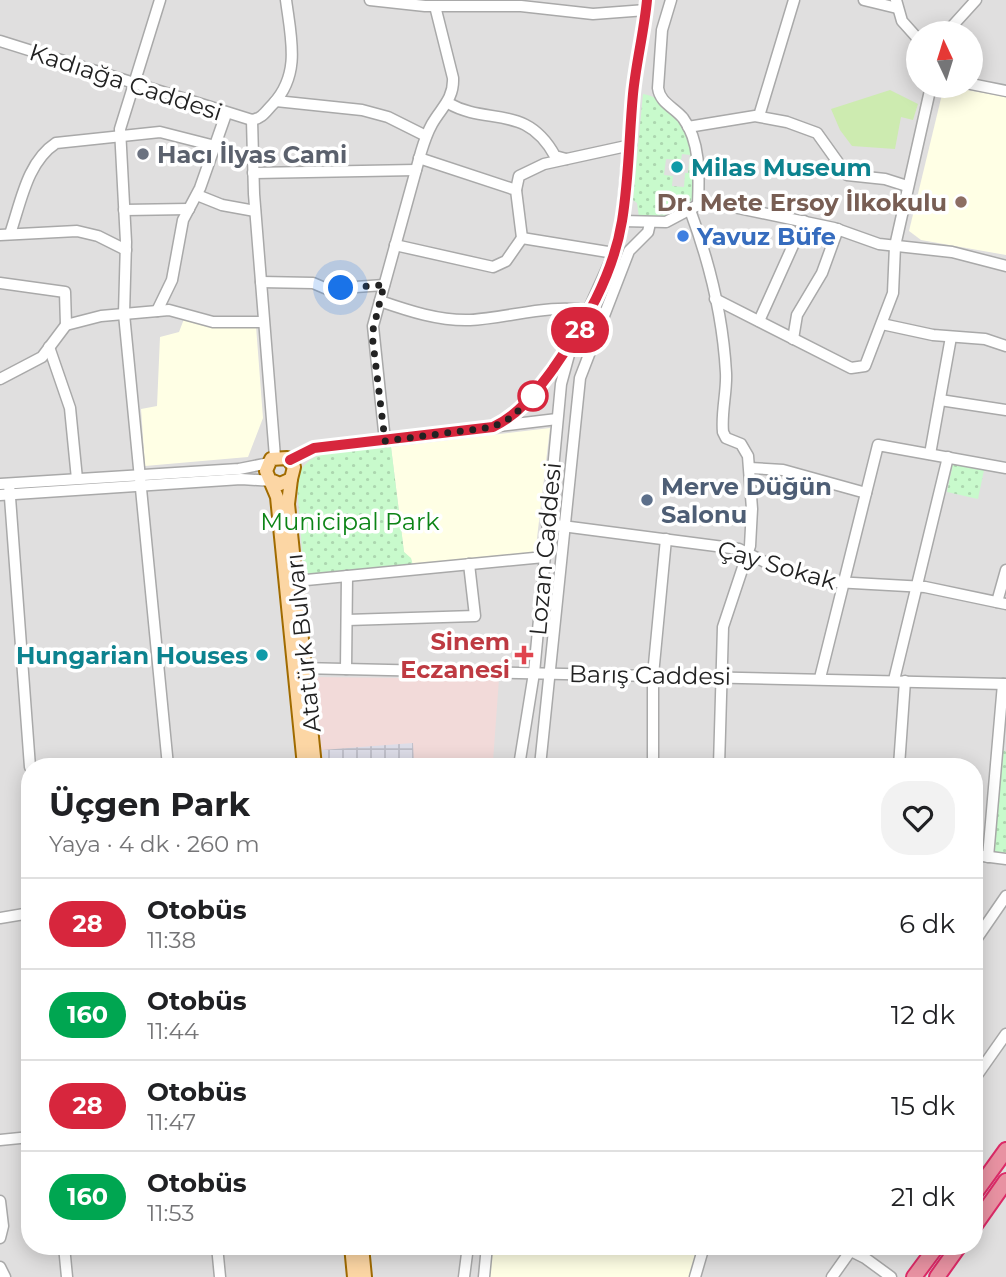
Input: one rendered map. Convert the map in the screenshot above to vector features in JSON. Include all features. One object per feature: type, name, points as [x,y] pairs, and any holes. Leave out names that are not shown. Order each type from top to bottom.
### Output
[{"type":"highway","points":[[983,1182],[1006,1150]]},
{"type":"highway","points":[[983,1213],[1006,1181]]},
{"type":"highway","points":[[914,1277],[930,1255]]},
{"type":"highway","points":[[937,1277],[953,1255]]},
{"type":"main road","points":[[272,460],[290,460],[294,467],[291,479],[280,484],[273,481],[266,471],[272,460]]},
{"type":"main road","name":"Atatürk Bulvarı","points":[[291,479],[288,498],[296,581],[304,758]]},
{"type":"main road","name":"Atatürk Bulvarı","points":[[273,481],[314,758]]},
{"type":"main road","points":[[352,1255],[354,1277]]},
{"type":"main road","points":[[363,1255],[365,1277]]},
{"type":"street","points":[[160,0],[132,84],[120,135],[126,250],[124,314],[138,486],[167,758]]},
{"type":"street","points":[[5,489],[77,479],[239,469],[272,460],[255,211],[252,120],[261,117],[286,89],[292,70],[286,0]]},
{"type":"street","points":[[370,0],[435,6],[522,6],[593,14],[647,5],[633,94],[631,145],[622,221],[614,254],[579,333],[525,405],[512,417],[493,427]]},
{"type":"street","points":[[671,0],[663,30],[658,89],[660,98],[680,114],[688,127],[697,156],[694,207],[715,299],[726,376],[723,432],[745,449],[750,468],[752,536],[726,615],[720,676],[719,758]]},
{"type":"street","points":[[759,116],[794,0]]},
{"type":"street","points":[[864,0],[897,4],[906,25]]},
{"type":"street","points":[[957,21],[976,0]]},
{"type":"street","points":[[385,441],[372,334],[419,158],[426,136],[448,103],[453,78],[435,6]]},
{"type":"street","name":"Kadıağa Caddesi","points":[[0,41],[252,120]]},
{"type":"street","points":[[984,87],[1006,91]]},
{"type":"street","points":[[715,299],[851,368],[862,368],[870,358],[893,293],[895,246],[928,98]]},
{"type":"street","points":[[276,101],[372,112],[426,136]]},
{"type":"street","points":[[448,103],[519,121],[543,138],[555,156],[566,159]]},
{"type":"street","points":[[157,311],[172,280],[183,220],[197,195],[226,114]]},
{"type":"street","points":[[688,127],[759,116],[817,133],[847,175],[885,179],[907,186]]},
{"type":"street","points":[[126,250],[98,236],[77,231],[5,234],[31,172],[44,152],[63,141],[169,133],[215,146]]},
{"type":"street","points":[[395,245],[496,266],[506,261],[522,238],[516,190],[521,173],[566,159],[631,145]]},
{"type":"street","points":[[419,158],[516,190]]},
{"type":"street","points":[[253,173],[416,170]]},
{"type":"street","points":[[197,195],[222,205],[255,211]]},
{"type":"street","points":[[622,221],[650,223],[673,220],[694,207],[728,205],[838,229],[872,242],[952,252],[1006,266]]},
{"type":"street","points":[[124,210],[189,209]]},
{"type":"street","points":[[759,321],[804,221]]},
{"type":"street","points":[[541,758],[582,371],[629,251],[648,232],[650,223]]},
{"type":"street","points":[[793,339],[797,315],[822,273],[838,229]]},
{"type":"street","points":[[522,238],[614,254]]},
{"type":"street","points":[[261,282],[313,283],[327,289],[384,285]]},
{"type":"street","points":[[0,283],[65,292],[66,325]]},
{"type":"street","points":[[380,301],[424,315],[460,320],[570,309],[590,311]]},
{"type":"street","points":[[0,379],[35,362],[66,325],[101,316],[169,310],[213,322],[264,322]]},
{"type":"street","points":[[882,324],[951,337],[985,339],[1006,346]]},
{"type":"street","name":"Lozan Caddesi","points":[[520,758],[534,673],[557,419],[564,369],[579,333]]},
{"type":"street","points":[[930,454],[951,337]]},
{"type":"street","points":[[49,347],[70,408],[77,479]]},
{"type":"street","points":[[940,400],[1006,410]]},
{"type":"street","points":[[290,460],[314,448],[557,419]]},
{"type":"street","points":[[820,678],[878,445],[1006,468]]},
{"type":"street","points":[[899,758],[899,680],[917,586],[948,457]]},
{"type":"street","points":[[750,468],[783,470],[866,493]]},
{"type":"street","points":[[5,489],[138,486],[249,479],[273,481]]},
{"type":"street","points":[[5,489],[29,758]]},
{"type":"street","name":"Çay Sokak","points":[[547,524],[748,553],[778,567],[844,584],[917,586],[1002,603]]},
{"type":"street","points":[[653,758],[653,675],[666,540]]},
{"type":"street","points":[[296,581],[544,557]]},
{"type":"street","points":[[347,620],[475,616],[469,564]]},
{"type":"street","points":[[1002,603],[1006,570]]},
{"type":"street","points":[[346,669],[347,576]]},
{"type":"street","name":"Barış Caddesi","points":[[300,668],[1004,684]]},
{"type":"street","points":[[988,856],[1002,741],[1004,684]]},
{"type":"street","points":[[983,856],[1006,859]]},
{"type":"street","points":[[983,930],[1006,896]]},
{"type":"street","points":[[0,918],[21,914]]},
{"type":"street","points":[[983,923],[988,923]]},
{"type":"street","points":[[983,1058],[1006,1034]]},
{"type":"street","points":[[0,1140],[21,1139]]},
{"type":"street","points":[[0,1201],[3,1226],[0,1238]]},
{"type":"street","points":[[65,1255],[66,1277]]},
{"type":"street","points":[[218,1255],[220,1277]]},
{"type":"street","points":[[464,1277],[466,1255]]},
{"type":"street","points":[[484,1277],[486,1255]]},
{"type":"street","points":[[695,1277],[701,1255]]},
{"type":"street","points":[[832,1277],[844,1255]]},
{"type":"street","points":[[860,1255],[891,1277]]},
{"type":"street","points":[[0,1266],[5,1277]]},
{"type":"shaded area","points":[[0,0],[1006,0],[1006,1277],[0,1277]]},
{"type":"shaded area","points":[[984,93],[1006,97],[1006,255],[921,240],[909,231],[941,98],[984,98]]},
{"type":"shaded area","points":[[184,319],[207,325],[256,326],[263,418],[248,457],[145,466],[141,409],[157,406],[160,337],[179,332]]},
{"type":"shaded area","points":[[550,428],[535,555],[413,566],[411,559],[404,552],[391,447]]},
{"type":"shaded area","points":[[314,677],[499,679],[493,758],[322,758]]},
{"type":"shaded area","points":[[413,743],[414,758],[322,758],[322,750]]},
{"type":"shaded area","points":[[491,1255],[695,1255],[690,1277],[490,1277]]},
{"type":"green space","points":[[890,90],[918,104],[913,120],[901,117],[895,149],[852,146],[840,130],[831,109]]},
{"type":"green space","points":[[643,94],[657,99],[681,125],[695,161],[696,179],[694,195],[686,208],[676,215],[639,217],[637,203],[633,200]],"holes":[[[682,154],[690,155],[684,187],[672,186],[673,176],[664,175],[666,159],[681,160]]]},
{"type":"green space","name":"Municipal Park","points":[[391,447],[404,552],[411,558],[413,566],[304,576],[297,484],[301,471],[309,461],[334,451]]},
{"type":"green space","points":[[953,463],[984,470],[978,499],[947,492]]},
{"type":"green space","points":[[1003,749],[1006,752],[1006,855],[994,853]]},
{"type":"bus line","name":"28","points":[[290,460],[298,453],[314,448],[493,427],[512,417],[532,397],[579,333],[614,254],[622,221],[633,123],[633,94],[647,0]]},
{"type":"place","name":"Hacı İlyas Cami","points":[[143,154]]},
{"type":"place","name":"Milas Museum","points":[[677,167]]},
{"type":"place","name":"Dr. Mete Ersoy İlkokulu","points":[[961,202]]},
{"type":"place","name":"Yavuz Büfe","points":[[683,236]]},
{"type":"place","name":"Merve Düğün Salonu","points":[[647,500]]},
{"type":"place","name":"Hungarian Houses","points":[[262,655]]},
{"type":"place","name":"Sinem Eczanesi","points":[[524,655]]},
{"type":"route","points":[[341,288],[384,285],[372,334],[385,441],[493,427],[512,417],[533,396]]}]
